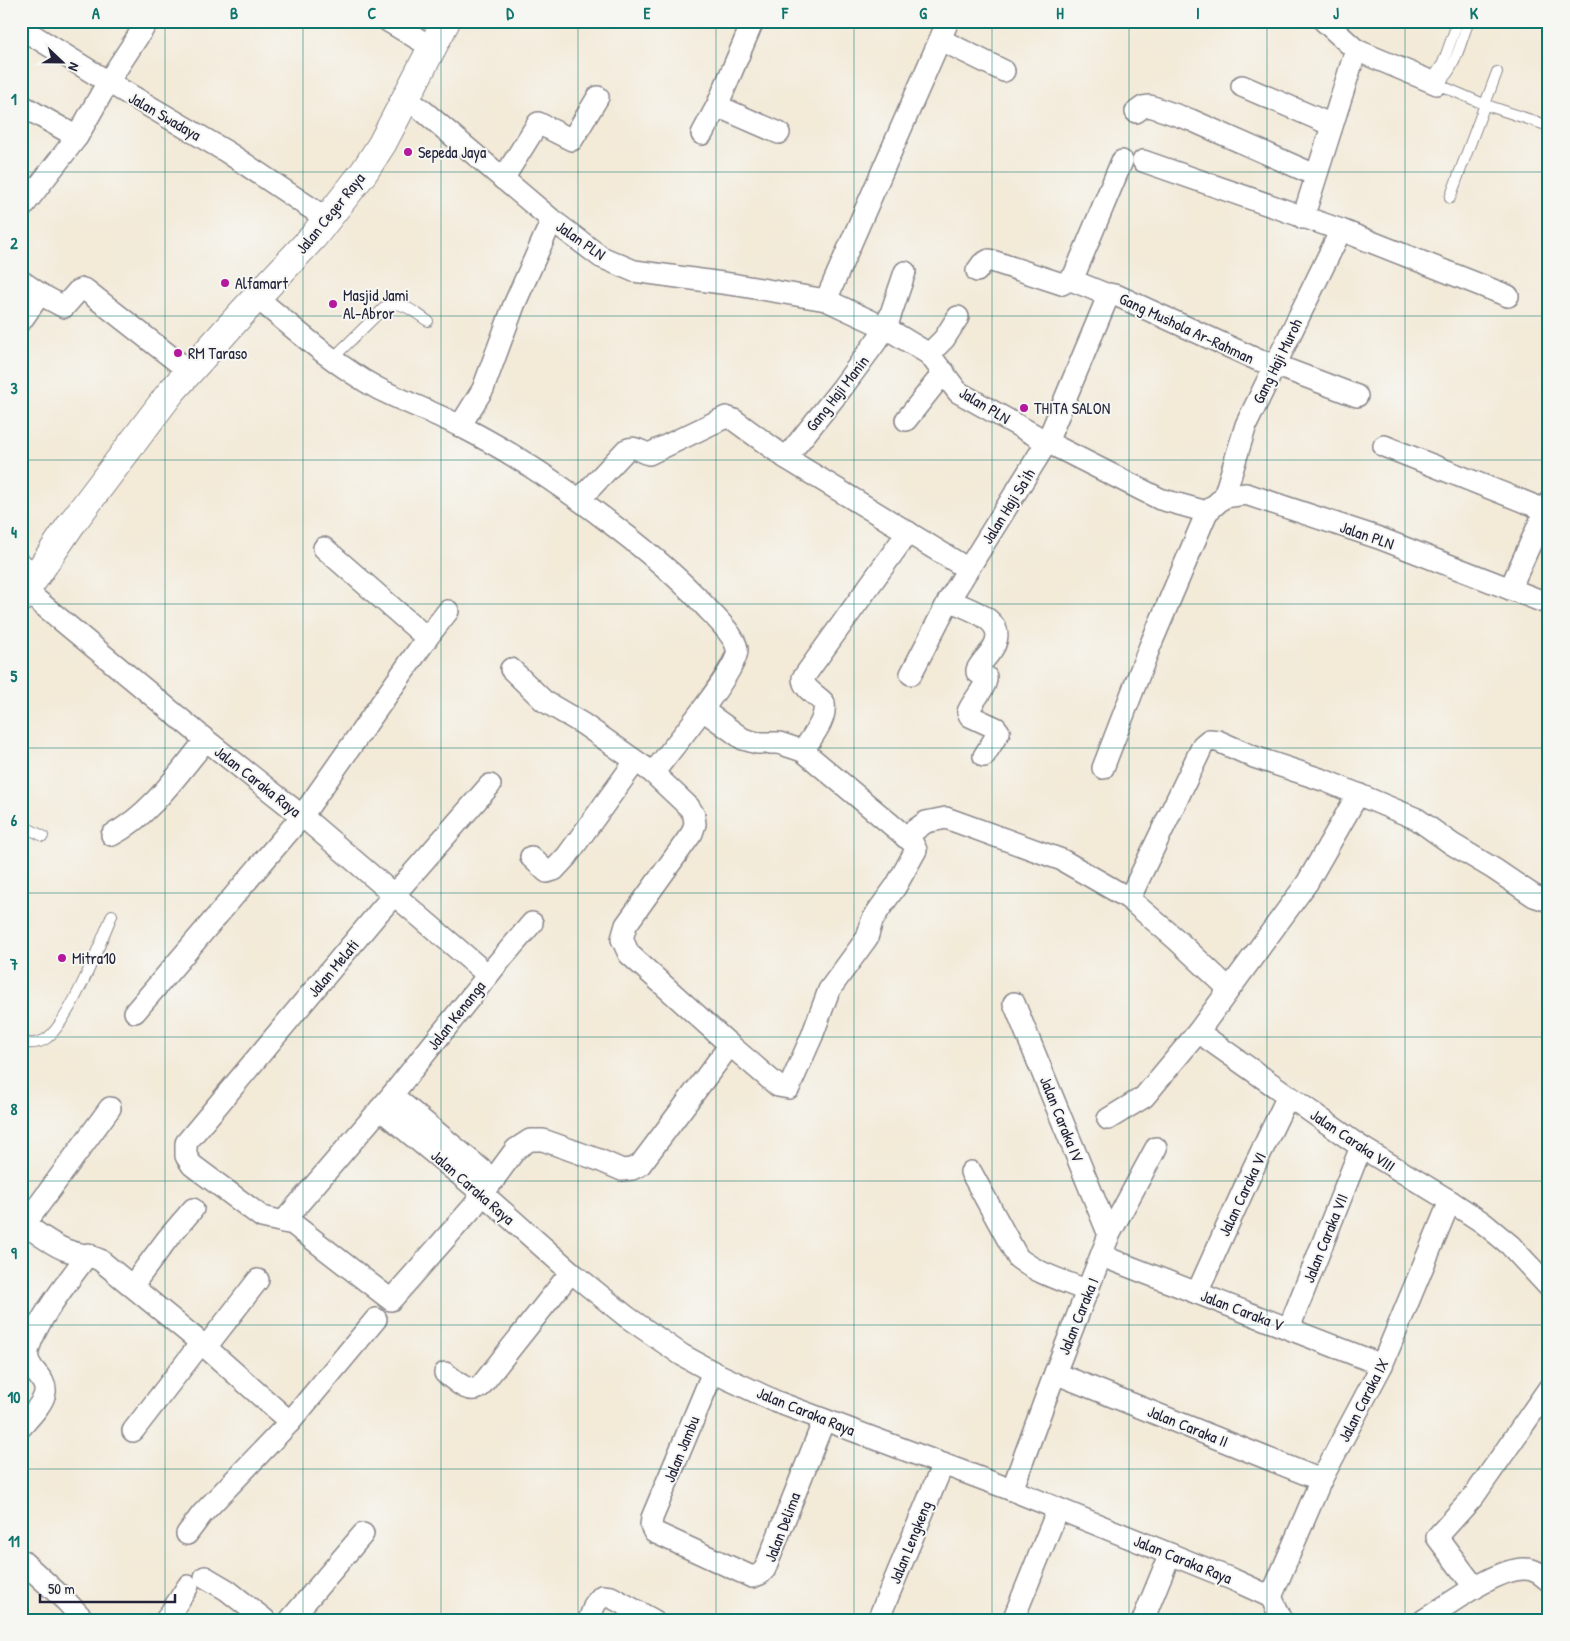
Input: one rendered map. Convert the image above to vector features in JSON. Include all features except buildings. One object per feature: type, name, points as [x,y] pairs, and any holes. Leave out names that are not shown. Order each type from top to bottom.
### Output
[{"type":"main road","name":"Jalan Ceger Raya","points":[[26,582],[171,392],[313,237],[364,172],[406,100],[446,21]]},
{"type":"street","points":[[21,209],[76,137],[108,82],[148,21]]},
{"type":"street","points":[[388,21],[433,48]]},
{"type":"street","points":[[702,134],[717,106],[754,21]]},
{"type":"street","points":[[1324,21],[1356,50],[1434,82]]},
{"type":"street","name":"Jalan Swadaya","points":[[21,28],[227,152],[327,219]]},
{"type":"street","points":[[826,300],[944,30],[1004,71]]},
{"type":"street","points":[[1303,218],[1356,50]]},
{"type":"street","points":[[1242,86],[1332,125]]},
{"type":"street","points":[[503,179],[538,123],[572,140],[598,96]]},
{"type":"street","name":"Jalan PLN","points":[[406,100],[421,109],[552,220],[601,257],[634,271],[737,285],[826,300],[886,328],[929,354],[958,392],[1047,442],[1160,499],[1207,512]]},
{"type":"street","points":[[21,105],[76,137]]},
{"type":"street","points":[[717,106],[780,133]]},
{"type":"street","points":[[1136,112],[1142,107],[1150,106],[1191,120],[1315,175]]},
{"type":"street","points":[[977,271],[982,264],[989,260],[1062,284],[1071,280],[1133,161],[1341,230],[1508,296]]},
{"type":"street","points":[[460,426],[483,389],[514,305],[552,220]]},
{"type":"street","name":"Gang Haji Muroh","points":[[1224,497],[1246,425],[1341,230]]},
{"type":"street","name":"Gang Haji Manin","points":[[786,458],[842,388],[886,328],[905,272]]},
{"type":"street","points":[[1071,280],[1108,295]]},
{"type":"street","points":[[21,281],[64,307],[78,291],[83,289],[87,291],[189,371]]},
{"type":"street","points":[[21,321],[40,294]]},
{"type":"street","name":"Gang Mushola Ar-Rahman","points":[[1047,442],[1108,295],[1113,294],[1241,353],[1358,396]]},
{"type":"street","points":[[256,297],[332,359],[376,387],[460,426],[523,461],[580,499],[662,563],[702,603],[735,642],[737,653],[734,662],[703,710],[653,773]]},
{"type":"street","points":[[929,354],[944,339],[958,317]]},
{"type":"street","points":[[906,420],[944,372]]},
{"type":"street","points":[[580,499],[626,450],[637,448],[649,454],[726,417],[734,420],[786,458],[968,569]]},
{"type":"street","name":"Jalan Haji Sa'ih","points":[[911,674],[949,600],[1047,442]]},
{"type":"street","points":[[1384,446],[1547,506],[1510,588]]},
{"type":"street","name":"Jalan PLN","points":[[1224,497],[1246,494],[1379,538],[1549,604]]},
{"type":"street","points":[[1103,768],[1150,646],[1207,512],[1224,497]]},
{"type":"street","points":[[803,751],[823,718],[825,710],[824,703],[806,687],[803,678],[908,532]]},
{"type":"street","points":[[324,548],[427,638]]},
{"type":"street","name":"Jalan Caraka Raya","points":[[26,582],[206,740],[302,816],[488,975]]},
{"type":"street","points":[[949,600],[989,618],[994,623],[996,630],[995,645],[977,670],[977,672],[986,677],[986,682],[970,705],[968,712],[970,716],[996,728],[999,732],[984,756]]},
{"type":"street","points":[[135,1012],[302,816],[448,611]]},
{"type":"street","points":[[511,670],[540,698],[583,724],[653,773],[694,815],[695,824],[692,833],[626,925],[622,939],[629,954],[778,1086],[786,1088],[792,1085],[829,990],[867,938],[872,921],[878,910],[896,886],[916,850],[912,842],[803,751],[779,743],[757,744],[743,739],[703,710]]},
{"type":"street","points":[[112,835],[128,827],[139,817],[206,740]]},
{"type":"street","points":[[1128,898],[1203,745],[1209,740],[1218,741],[1254,757],[1317,778],[1417,819],[1452,844],[1534,896],[1549,901]]},
{"type":"street","points":[[531,857],[547,872],[554,870],[567,856],[635,762]]},
{"type":"street","name":"Jalan Melati","points":[[283,1222],[262,1217],[192,1165],[186,1156],[186,1143],[395,894],[490,785]]},
{"type":"street","points":[[1108,1119],[1144,1096],[1198,1032],[1228,988],[1307,883],[1358,794]]},
{"type":"street","points":[[905,837],[926,822],[946,818],[1062,860],[1128,898],[1177,940],[1228,988]]},
{"type":"street","name":"Jalan Kenanga","points":[[283,1222],[386,1102],[532,923]]},
{"type":"street","name":"Jalan Caraka IV","points":[[1014,1003],[1109,1234]]},
{"type":"street","name":"Jalan Caraka VIII","points":[[1198,1032],[1361,1147],[1482,1222],[1510,1245],[1549,1287]]},
{"type":"street","points":[[283,1222],[293,1224],[391,1300],[489,1187],[516,1149],[530,1140],[543,1140],[622,1170],[632,1169],[640,1165],[730,1045]]},
{"type":"street","name":"Jalan Caraka VI","points":[[1197,1293],[1288,1096]]},
{"type":"street","name":"Jalan Caraka Raya","points":[[386,1102],[489,1187],[571,1272],[627,1317],[682,1355],[777,1402],[1058,1508],[1271,1597]]},
{"type":"street","points":[[110,1108],[23,1223],[63,1249],[76,1254],[88,1254],[100,1260],[204,1345],[290,1422]]},
{"type":"street","name":"Jalan Caraka VII","points":[[1289,1328],[1361,1147]]},
{"type":"street","name":"Jalan Caraka I","points":[[1012,1490],[1109,1234],[1156,1148]]},
{"type":"street","points":[[971,1172],[1018,1258],[1027,1266],[1088,1291]]},
{"type":"street","name":"Jalan Caraka IX","points":[[1271,1597],[1321,1480],[1382,1364],[1450,1201]]},
{"type":"street","points":[[132,1286],[174,1230],[194,1209]]},
{"type":"street","points":[[21,1426],[32,1416],[46,1391],[43,1383],[28,1363],[27,1353],[32,1339],[40,1324],[88,1254]]},
{"type":"street","name":"Jalan Caraka V","points":[[1102,1256],[1382,1364]]},
{"type":"street","points":[[444,1373],[468,1390],[475,1390],[480,1387],[571,1272]]},
{"type":"street","points":[[133,1430],[258,1280]]},
{"type":"street","points":[[188,1534],[202,1514],[290,1422],[376,1319]]},
{"type":"street","name":"Jalan Jambu","points":[[651,1526],[652,1518],[713,1372]]},
{"type":"street","name":"Jalan Caraka II","points":[[1055,1373],[1321,1480]]},
{"type":"street","points":[[1475,1588],[1437,1537],[1474,1496],[1549,1388]]},
{"type":"street","name":"Jalan Delima","points":[[651,1526],[654,1532],[752,1577],[760,1574],[765,1569],[824,1420]]},
{"type":"street","name":"Jalan Lengkeng","points":[[878,1620],[943,1464]]},
{"type":"street","points":[[1013,1620],[1058,1508]]},
{"type":"street","points":[[290,1620],[363,1534]]},
{"type":"street","points":[[1143,1620],[1170,1554]]},
{"type":"street","points":[[21,1560],[84,1620]]},
{"type":"street","points":[[1424,1620],[1475,1588],[1506,1573],[1523,1568],[1540,1573],[1549,1581]]},
{"type":"street","points":[[166,1620],[196,1582],[227,1590],[265,1620]]},
{"type":"street","points":[[590,1620],[595,1604],[602,1596],[611,1597],[653,1620]]},
{"type":"street","points":[[1271,1597],[1282,1620]]},
{"type":"lane","points":[[1434,82],[1458,21]]},
{"type":"lane","points":[[1434,82],[1444,79],[1452,66],[1468,21]]},
{"type":"lane","points":[[1450,198],[1497,72]]},
{"type":"lane","points":[[1434,82],[1486,105],[1549,126]]},
{"type":"lane","points":[[332,359],[386,306],[393,303],[400,304],[428,321]]},
{"type":"lane","points":[[21,825],[43,836]]},
{"type":"lane","points":[[21,1041],[28,1044],[45,1040],[60,1024],[88,971],[112,915]]},
{"type":"place","name":"Sepeda Jaya","points":[[408,152]]},
{"type":"place","name":"Alfamart","points":[[225,283]]},
{"type":"place","name":"Masjid Jami Al-Abror","points":[[333,304]]},
{"type":"place","name":"RM Taraso","points":[[178,353]]},
{"type":"place","name":"THITA SALON","points":[[1024,408]]},
{"type":"place","name":"Mitra10","points":[[62,958]]}]
